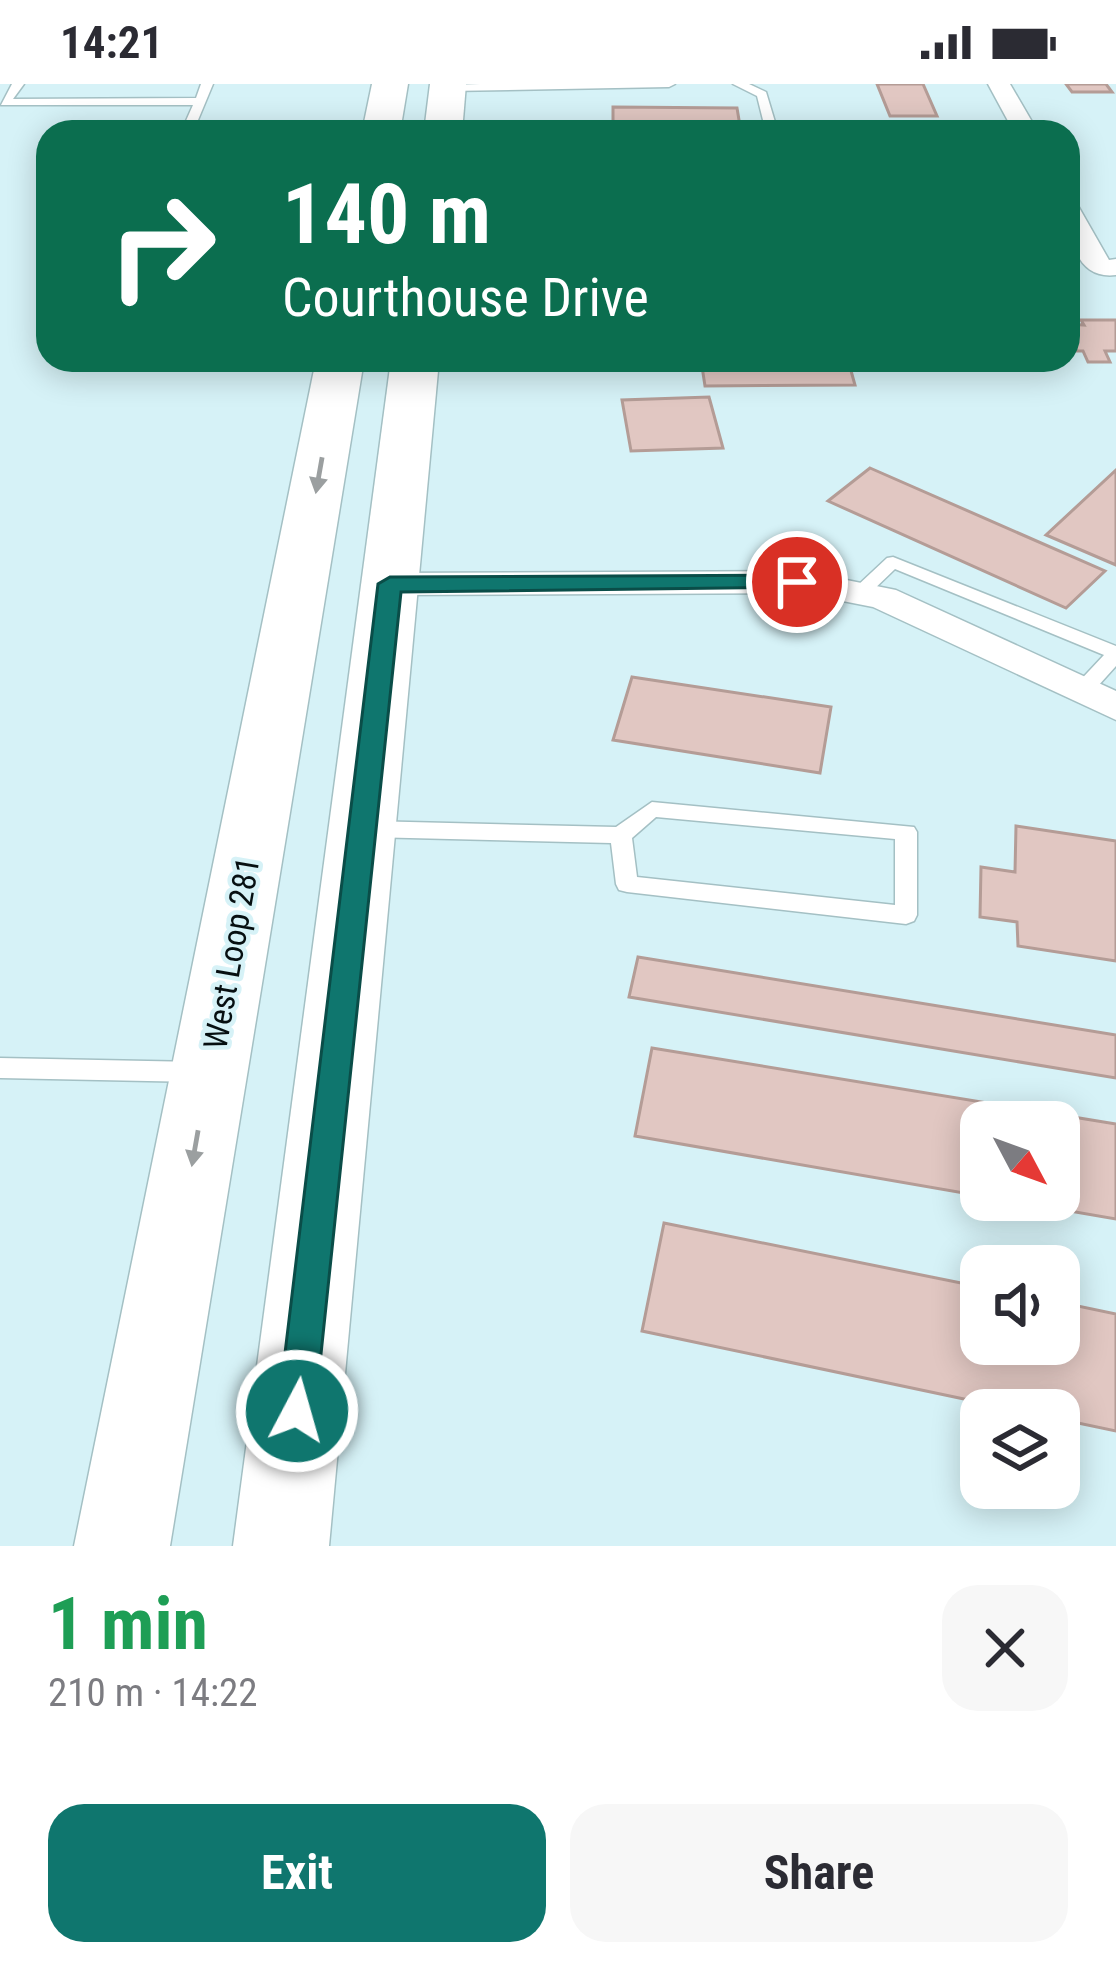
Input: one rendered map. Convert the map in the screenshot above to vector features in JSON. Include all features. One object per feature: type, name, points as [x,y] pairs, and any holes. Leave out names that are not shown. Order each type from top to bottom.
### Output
[{"type":"highway","points":[[384,120],[390,84]]},
{"type":"highway","points":[[444,120],[448,86]]},
{"type":"highway","name":"West Loop 281","points":[[122,1546],[338,372]]},
{"type":"highway","points":[[281,1546],[390,584],[404,372]]},
{"type":"street","points":[[999,84],[1018,120]]},
{"type":"street","points":[[1080,232],[1100,269],[1116,267]]},
{"type":"street","points":[[390,584],[802,582],[862,590],[1116,707]]},
{"type":"lane","points":[[18,84],[5,103],[200,101]]},
{"type":"lane","points":[[32,84],[26,94],[36,98],[158,96],[172,101]]},
{"type":"lane","points":[[192,120],[207,84]]},
{"type":"lane","points":[[448,86],[669,84]]},
{"type":"lane","points":[[740,84],[763,94],[769,120]]},
{"type":"lane","points":[[862,590],[892,562],[1116,654],[1081,692]]},
{"type":"lane","points":[[363,829],[621,835],[652,809],[906,832],[907,915],[626,884],[621,835]]},
{"type":"lane","points":[[0,1068],[209,1072]]},
{"type":"building","points":[[877,84],[923,84],[937,116],[890,116]]},
{"type":"building","points":[[1066,84],[1106,84],[1112,92],[1072,92]]},
{"type":"building","points":[[613,107],[737,108],[739,120],[613,120]]},
{"type":"building","points":[[1081,320],[1116,320],[1116,351],[1105,351],[1110,362],[1088,362],[1080,351],[1080,325],[1084,325]]},
{"type":"building","points":[[703,372],[851,372],[855,385],[705,386]]},
{"type":"building","points":[[709,397],[723,448],[631,451],[622,400]]},
{"type":"building","points":[[870,468],[1105,571],[1066,608],[828,501]]},
{"type":"building","points":[[1116,470],[1116,565],[1046,535]]},
{"type":"building","points":[[632,677],[831,707],[820,773],[613,740]]},
{"type":"building","points":[[1016,826],[1116,841],[1116,961],[1018,946],[1017,922],[980,917],[981,867],[1015,872]]},
{"type":"building","points":[[638,957],[1116,1035],[1116,1078],[629,997]]},
{"type":"building","points":[[652,1048],[976,1101],[960,1101],[960,1192],[635,1136]]},
{"type":"building","points":[[1080,1118],[1116,1124],[1116,1219],[1080,1213]]},
{"type":"building","points":[[664,1223],[960,1283],[960,1365],[1080,1365],[1080,1306],[1116,1314],[1116,1431],[1080,1423],[1080,1389],[960,1389],[960,1398],[642,1331]]},
{"type":"route","points":[[297,1411],[390,584],[797,582]]}]
